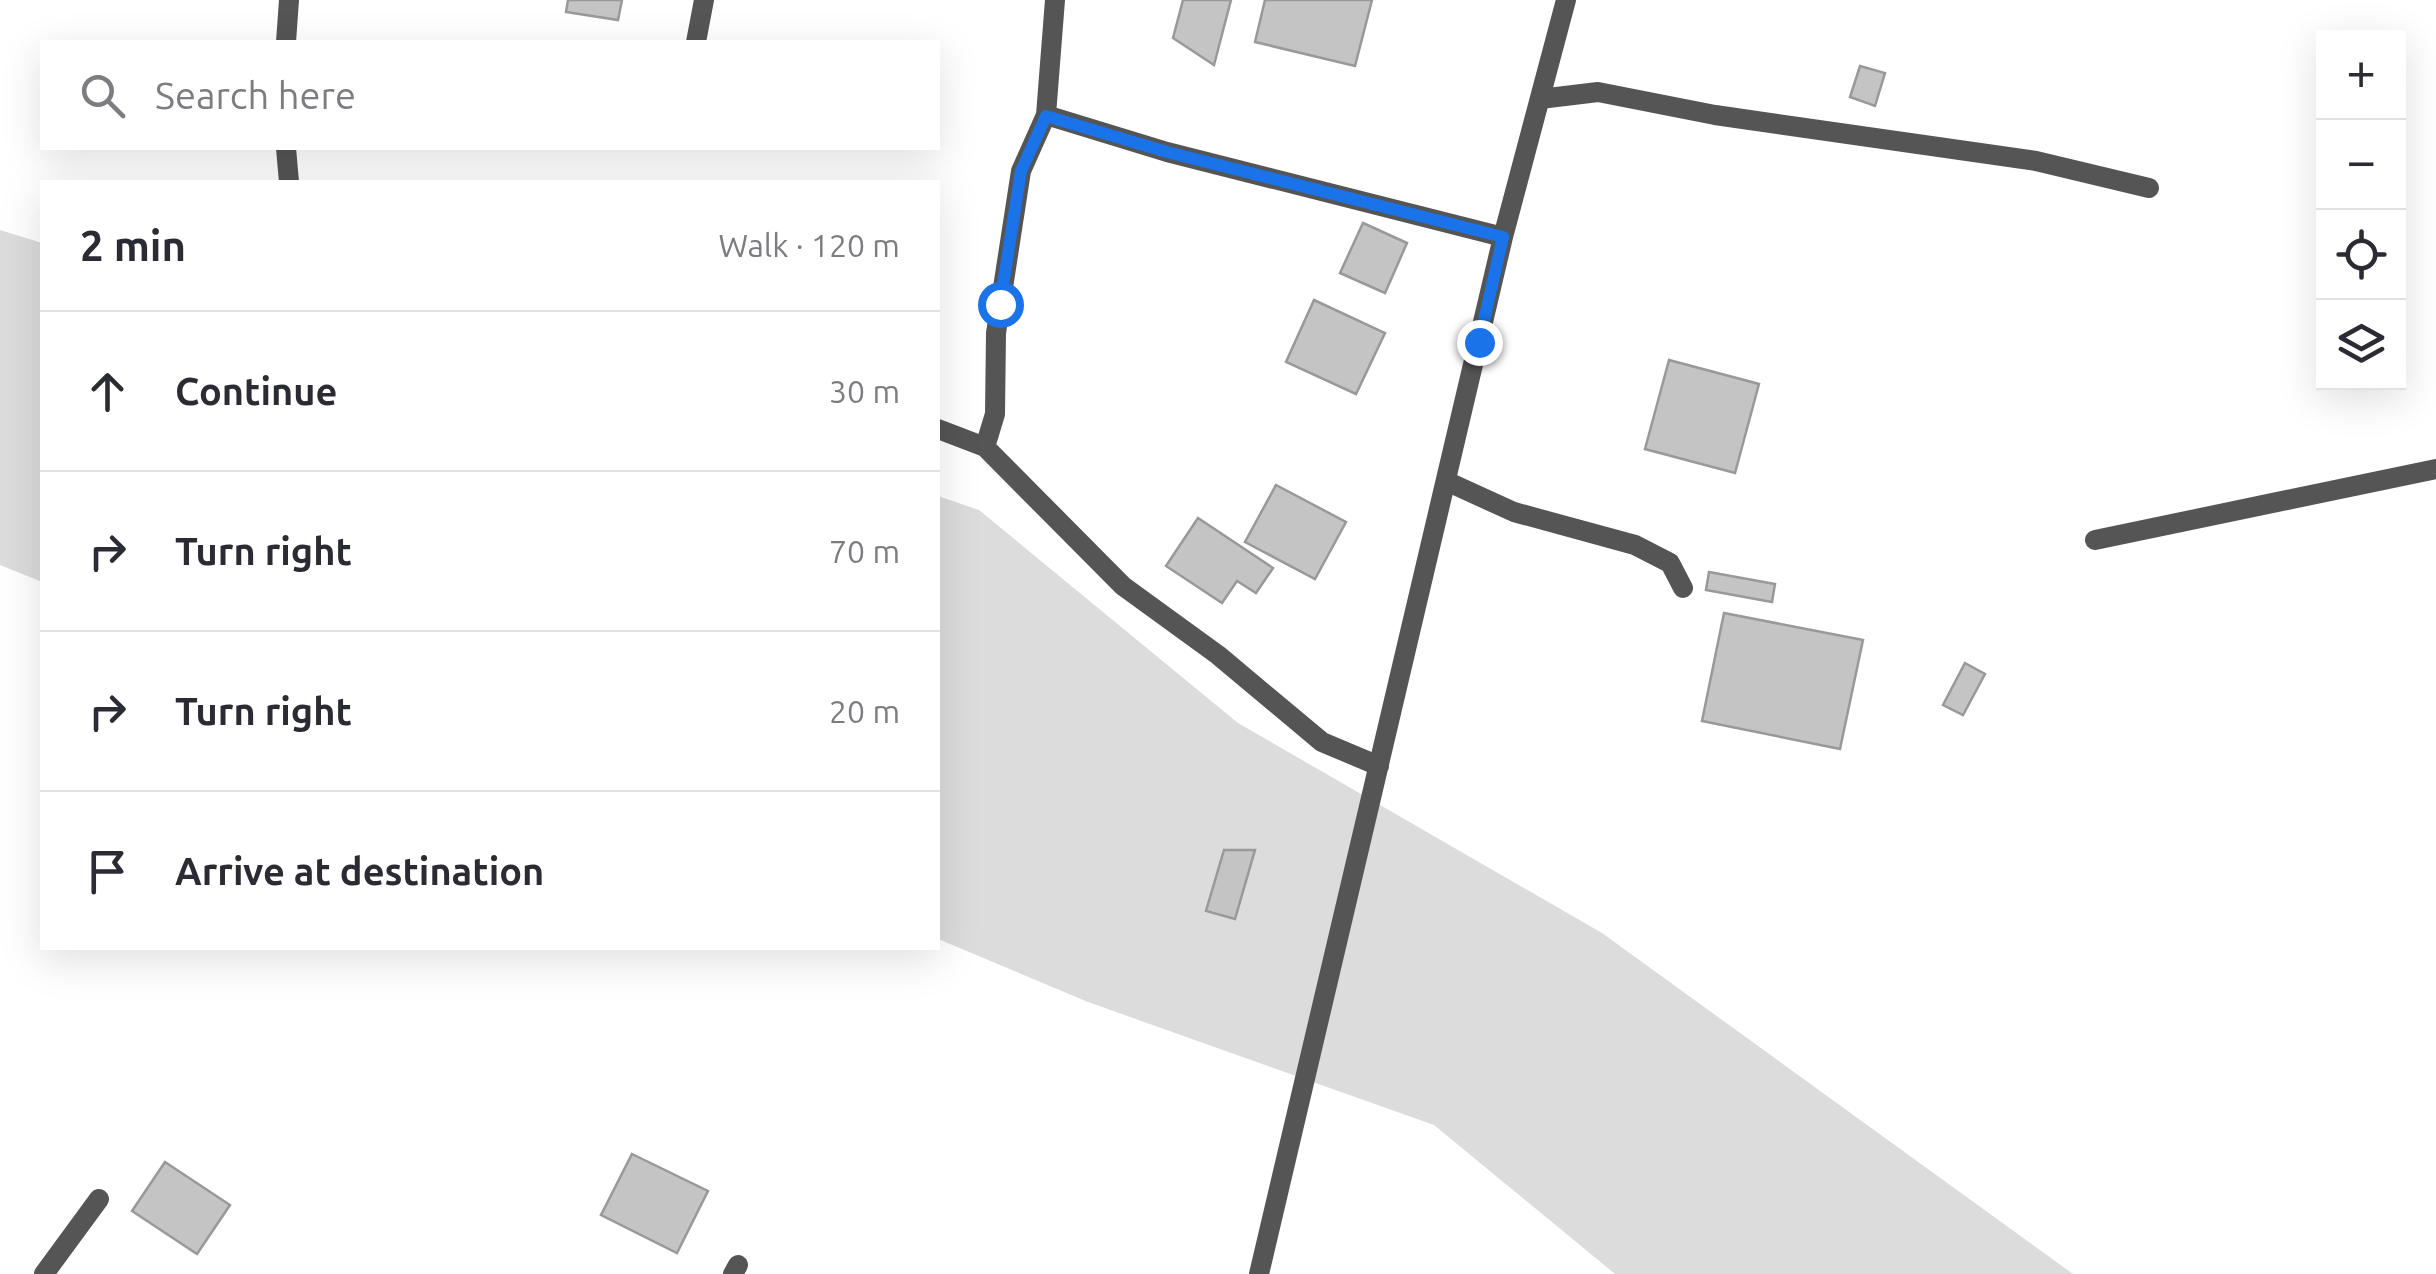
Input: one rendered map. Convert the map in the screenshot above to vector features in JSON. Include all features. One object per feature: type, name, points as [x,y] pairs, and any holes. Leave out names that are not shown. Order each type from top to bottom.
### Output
[{"type":"street","points":[[286,40],[290,0]]},
{"type":"street","points":[[696,40],[704,0]]},
{"type":"street","points":[[985,447],[995,414],[996,332],[1021,171],[1046,116],[1055,0]]},
{"type":"street","points":[[1259,1274],[1503,237],[1566,0]]},
{"type":"street","points":[[1540,100],[1598,92],[1769,123],[2036,161],[2149,188]]},
{"type":"street","points":[[1046,116],[1167,152],[1503,237]]},
{"type":"street","points":[[286,150],[289,180]]},
{"type":"street","points":[[940,429],[985,447],[1122,586],[1218,655],[1322,742],[1379,766]]},
{"type":"street","points":[[2095,540],[2436,469]]},
{"type":"street","points":[[1446,481],[1514,512],[1635,545],[1670,563],[1683,588]]},
{"type":"street","points":[[44,1274],[99,1199]]},
{"type":"shaded area","points":[[0,230],[40,242],[40,581],[0,565]]},
{"type":"shaded area","points":[[940,497],[979,510],[1238,723],[1602,933],[2073,1274],[1615,1274],[1434,1125],[1088,1002],[940,940]]},
{"type":"building","points":[[568,0],[622,0],[618,20],[566,12]]},
{"type":"building","points":[[1183,0],[1231,0],[1214,65],[1173,38]]},
{"type":"building","points":[[1265,0],[1372,0],[1355,66],[1255,42]]},
{"type":"building","points":[[1860,66],[1885,73],[1875,106],[1850,97]]},
{"type":"building","points":[[1363,223],[1407,243],[1385,293],[1340,273]]},
{"type":"building","points":[[1314,300],[1385,333],[1356,394],[1286,362]]},
{"type":"building","points":[[1669,360],[1759,384],[1735,473],[1645,449]]},
{"type":"building","points":[[1276,485],[1346,522],[1315,579],[1245,542]]},
{"type":"building","points":[[1198,518],[1273,568],[1256,593],[1237,581],[1222,603],[1166,566]]},
{"type":"building","points":[[1709,572],[1775,584],[1772,602],[1706,590]]},
{"type":"building","points":[[1724,613],[1863,640],[1840,749],[1702,721]]},
{"type":"building","points":[[1965,663],[1985,674],[1963,715],[1943,705]]},
{"type":"building","points":[[1224,850],[1255,850],[1235,919],[1206,911]]},
{"type":"building","points":[[632,1154],[708,1191],[677,1253],[601,1215]]},
{"type":"building","points":[[165,1162],[230,1205],[197,1254],[132,1211]]},
{"type":"route","points":[[1000,304],[1021,171],[1046,116],[1167,152],[1503,237],[1479,342]]}]
